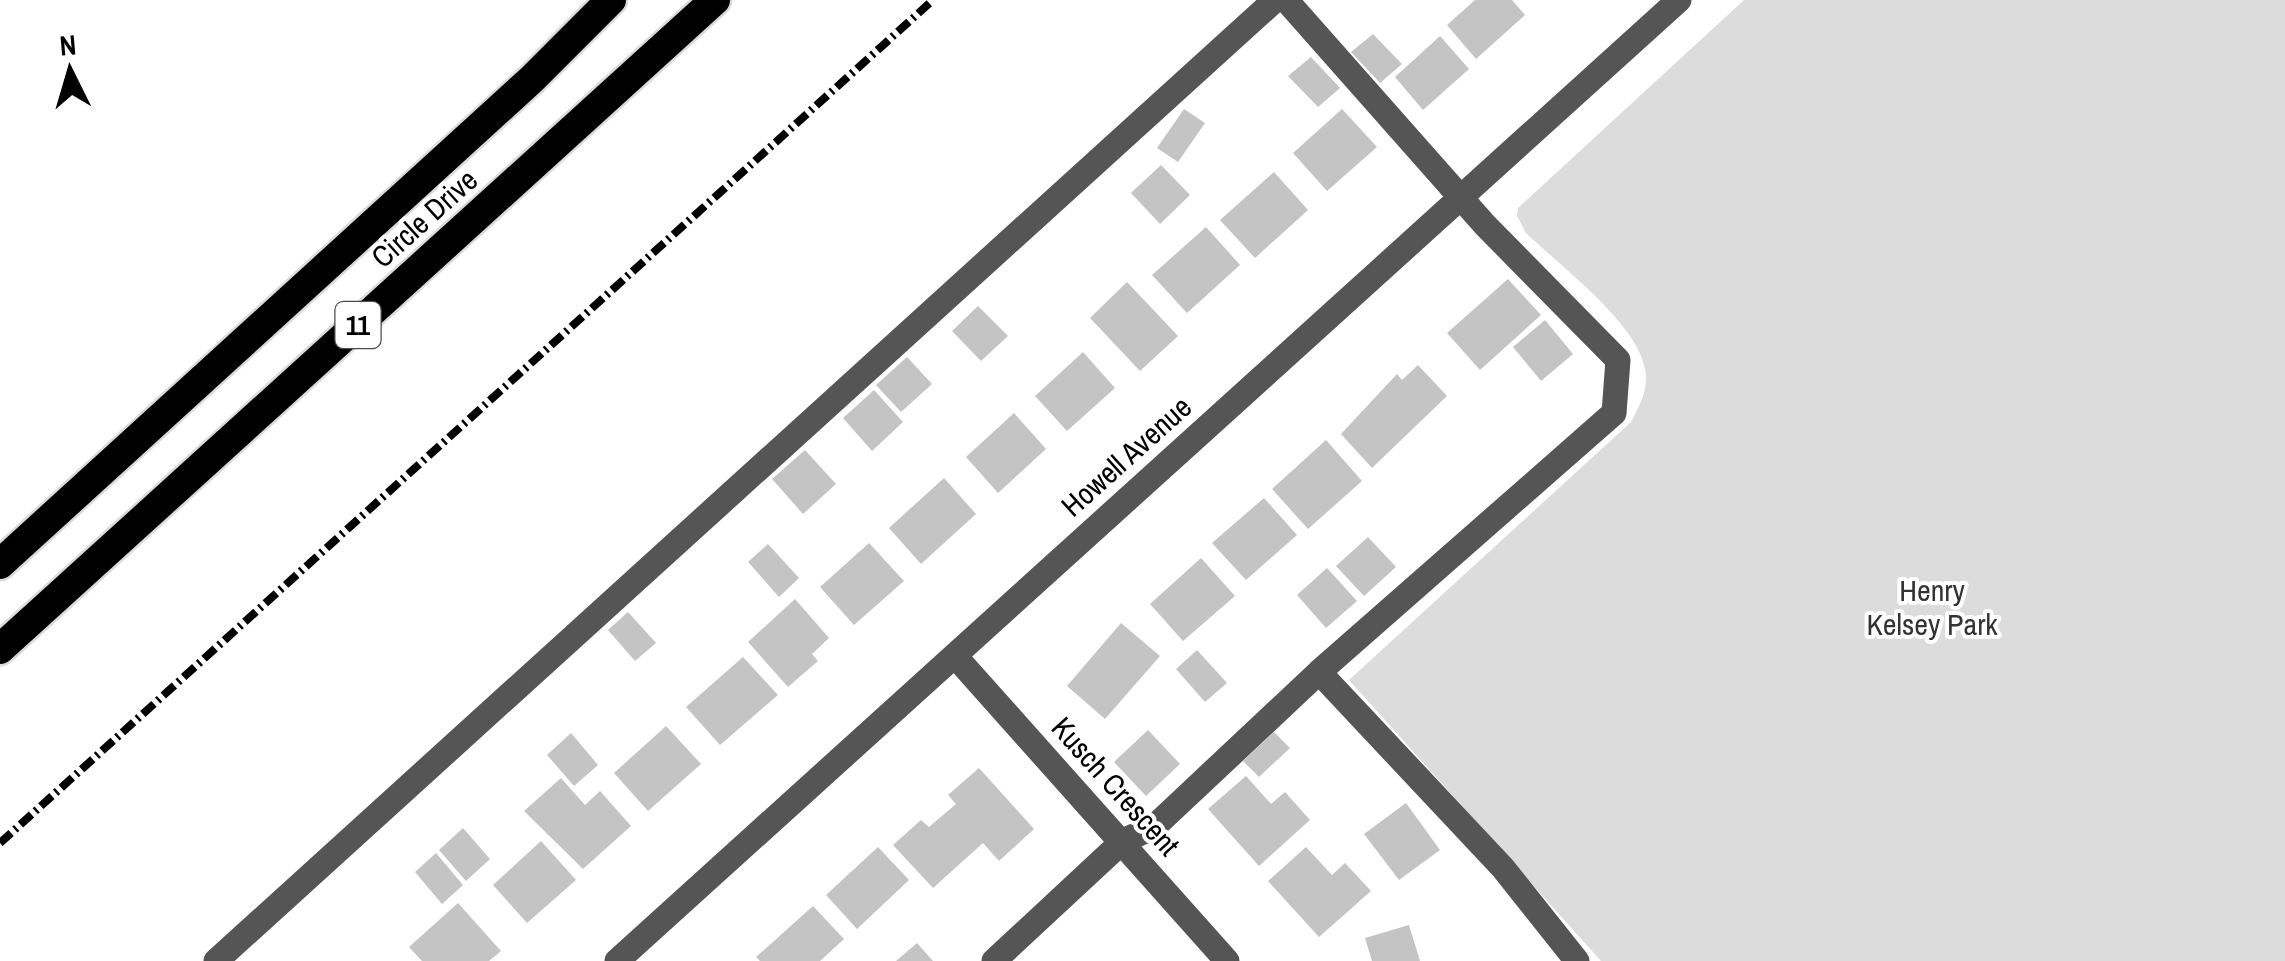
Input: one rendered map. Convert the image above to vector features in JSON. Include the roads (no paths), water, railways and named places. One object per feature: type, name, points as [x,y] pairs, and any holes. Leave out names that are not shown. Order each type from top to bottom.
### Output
[{"type":"highway","name":"Circle Drive","points":[[0,564],[532,78],[611,0]]},
{"type":"highway","name":"Circle Drive","points":[[0,649],[715,0]]},
{"type":"street","points":[[216,961],[1275,0]]},
{"type":"street","points":[[994,961],[1123,842],[1154,827],[1318,672],[1614,413],[1618,360],[1461,195],[1286,0]]},
{"type":"street","name":"Howell Avenue","points":[[618,961],[1679,0]]},
{"type":"street","name":"Kusch Crescent","points":[[955,656],[1227,961]]},
{"type":"street","points":[[1318,672],[1502,868],[1577,961]]},
{"type":"railway","points":[[0,843],[933,0]]},
{"type":"park label","name":"Henry Kelsey Park","points":[[1932,607]]}]
